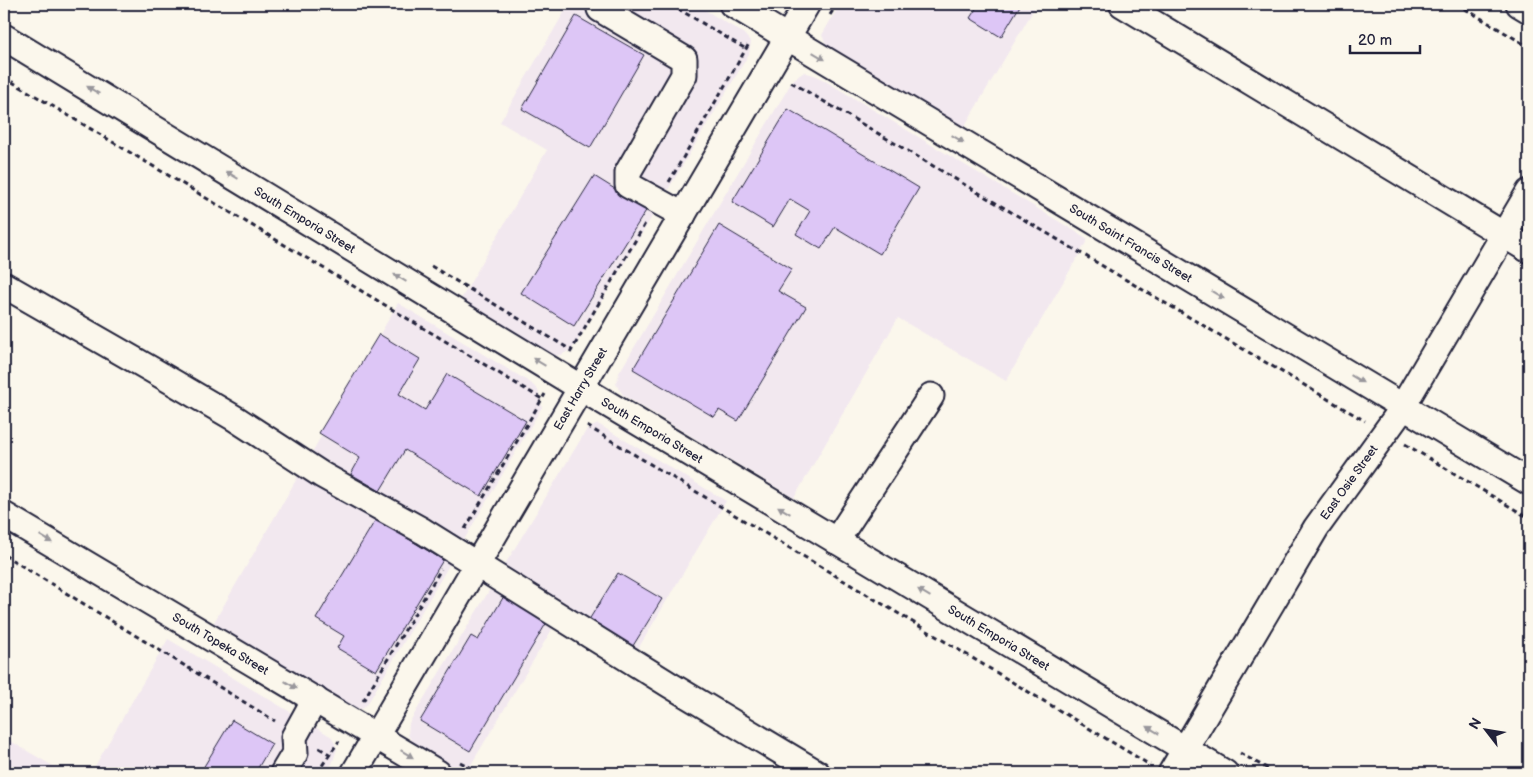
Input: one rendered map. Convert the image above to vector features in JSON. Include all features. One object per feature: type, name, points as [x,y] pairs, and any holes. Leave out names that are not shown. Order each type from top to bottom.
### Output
[{"type":"street","name":"South Saint Francis Street","points":[[732,4],[1529,482]]},
{"type":"street","name":"East Harry Street","points":[[354,773],[807,4]]},
{"type":"street","points":[[1122,4],[1529,250]]},
{"type":"street","points":[[1519,4],[1529,10]]},
{"type":"street","points":[[600,8],[684,58],[684,75],[628,172],[628,185],[683,215]]},
{"type":"street","name":"South Emporia Street","points":[[4,37],[581,388],[1225,773]]},
{"type":"street","name":"East Osie Street","points":[[1160,769],[1185,749],[1316,528],[1403,406],[1529,192]]},
{"type":"street","points":[[4,285],[236,419],[322,474],[423,531],[670,685],[817,773]]},
{"type":"street","points":[[836,541],[930,396]]},
{"type":"street","name":"South Topeka Street","points":[[4,515],[438,773]]},
{"type":"street","points":[[283,773],[295,753],[294,737],[315,699]]},
{"type":"path","points":[[670,4],[746,49]]},
{"type":"path","points":[[1458,4],[1529,47]]},
{"type":"path","points":[[4,77],[542,399]]},
{"type":"path","points":[[791,82],[1529,518]]},
{"type":"path","points":[[587,426],[1160,769]]},
{"type":"path","points":[[4,555],[331,755]]},
{"type":"shaded area","points":[[569,4],[695,4],[743,33],[751,42],[749,54],[579,339],[572,349],[561,355],[553,356],[461,299],[547,150],[500,122]]},
{"type":"shaded area","points":[[840,4],[1037,4],[964,127],[827,46],[822,35]]},
{"type":"shaded area","points":[[804,72],[817,76],[1088,239],[1006,381],[898,318],[794,498],[623,395],[616,384],[619,373],[793,80]]},
{"type":"shaded area","points":[[398,303],[531,383],[538,390],[542,407],[368,703],[362,709],[352,707],[213,624]]},
{"type":"shaded area","points":[[598,424],[726,501],[632,659],[560,616],[466,773],[463,773],[414,744],[408,735],[409,723],[587,429]]},
{"type":"shaded area","points":[[168,639],[332,737],[337,749],[332,764],[324,773],[91,773]]},
{"type":"shaded area","points":[[4,737],[22,748],[65,773],[4,773]]},
{"type":"building","points":[[979,4],[1021,4],[1001,37],[970,18]]},
{"type":"building","points":[[576,16],[644,55],[590,148],[522,109]]},
{"type":"building","points":[[788,109],[919,188],[880,254],[835,227],[821,249],[796,234],[810,211],[790,199],[773,227],[732,202]]},
{"type":"building","points":[[594,176],[647,209],[574,326],[521,293]]},
{"type":"building","points":[[719,225],[792,269],[778,291],[806,307],[738,421],[719,410],[714,417],[633,369]]},
{"type":"building","points":[[379,334],[420,359],[399,394],[425,410],[447,374],[526,421],[481,496],[405,450],[380,491],[351,474],[360,458],[319,433]]},
{"type":"building","points":[[376,519],[443,560],[376,671],[337,648],[344,636],[316,619]]},
{"type":"building","points":[[618,573],[662,599],[631,649],[587,623]]},
{"type":"building","points":[[504,596],[547,622],[470,751],[420,721],[471,636],[478,640]]},
{"type":"building","points":[[232,720],[272,744],[255,773],[200,773]]}]
